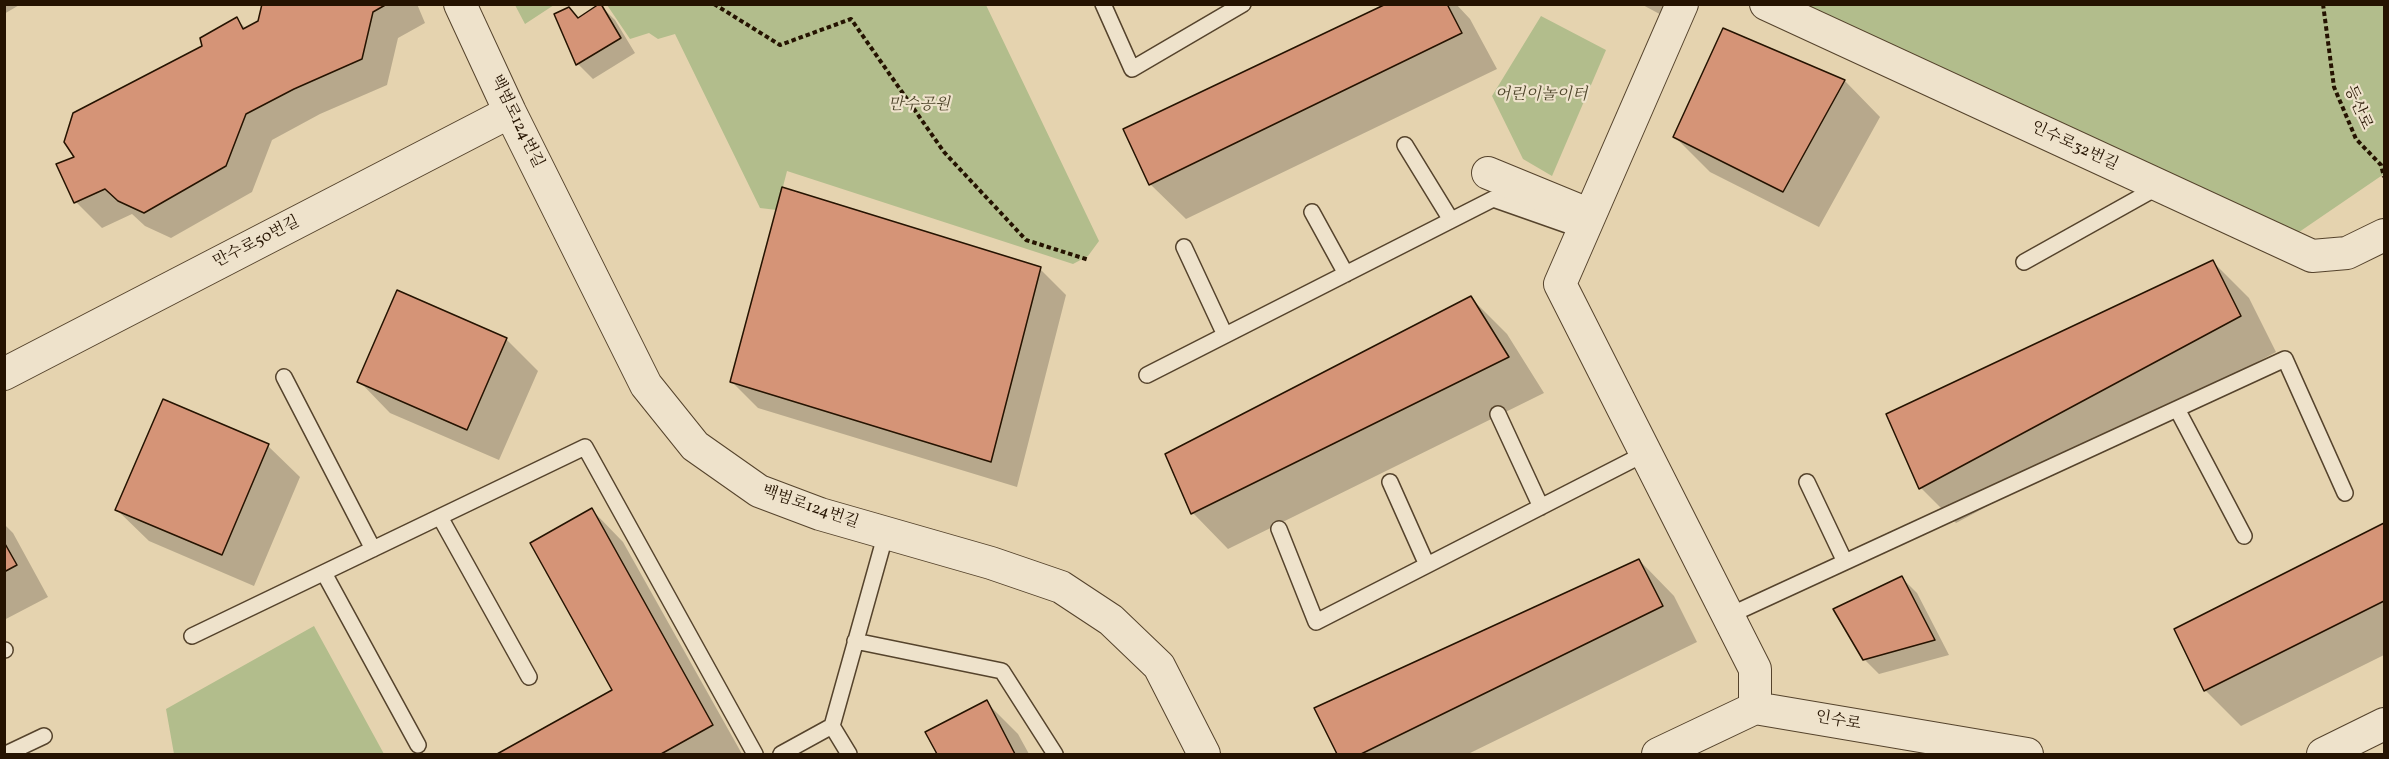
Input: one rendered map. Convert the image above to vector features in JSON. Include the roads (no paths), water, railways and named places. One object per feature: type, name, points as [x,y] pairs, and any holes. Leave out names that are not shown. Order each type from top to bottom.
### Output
[{"type":"street","name":"백범로124번길","points":[[460,4],[510,112],[646,385],[695,446],[759,491],[820,514],[991,562],[1061,587],[1111,620],[1159,666],[1204,754]]},
{"type":"street","points":[[1658,754],[1755,708],[1755,669],[1560,284],[1583,221],[1682,4]]},
{"type":"street","name":"인수로32번길","points":[[1766,4],[2312,256],[2347,253],[2385,235]]},
{"type":"street","name":"만수로50번길","points":[[4,374],[510,112]]},
{"type":"street","points":[[1488,172],[1583,221]]},
{"type":"street","name":"인수로","points":[[1755,708],[2027,754]]},
{"type":"street","points":[[2342,750],[2385,724]]},
{"type":"lane","points":[[1103,4],[1132,69],[1239,6]]},
{"type":"lane","points":[[1405,145],[1451,220]]},
{"type":"lane","points":[[2024,262],[2160,186]]},
{"type":"lane","points":[[1147,375],[1493,199],[1583,221]]},
{"type":"lane","points":[[1312,212],[1346,274]]},
{"type":"lane","points":[[1184,247],[1225,335]]},
{"type":"lane","points":[[1728,616],[2285,359],[2345,493]]},
{"type":"lane","points":[[284,377],[373,549]]},
{"type":"lane","points":[[2177,409],[2244,536]]},
{"type":"lane","points":[[1498,414],[1541,507]]},
{"type":"lane","points":[[192,636],[585,447],[755,754]]},
{"type":"lane","points":[[1279,529],[1316,622],[1646,453]]},
{"type":"lane","points":[[1390,482],[1427,565]]},
{"type":"lane","points":[[1807,482],[1845,562]]},
{"type":"lane","points":[[440,517],[529,678]]},
{"type":"lane","points":[[781,754],[832,726],[886,533]]},
{"type":"lane","points":[[324,573],[418,745]]},
{"type":"lane","points":[[855,641],[1002,671],[1055,754]]},
{"type":"lane","points":[[832,726],[849,754]]},
{"type":"lane","points":[[6,754],[44,736]]},
{"type":"park label","name":"어린이놀이터","points":[[1541,96]]},
{"type":"park label","name":"만수공원","points":[[919,106]]}]
